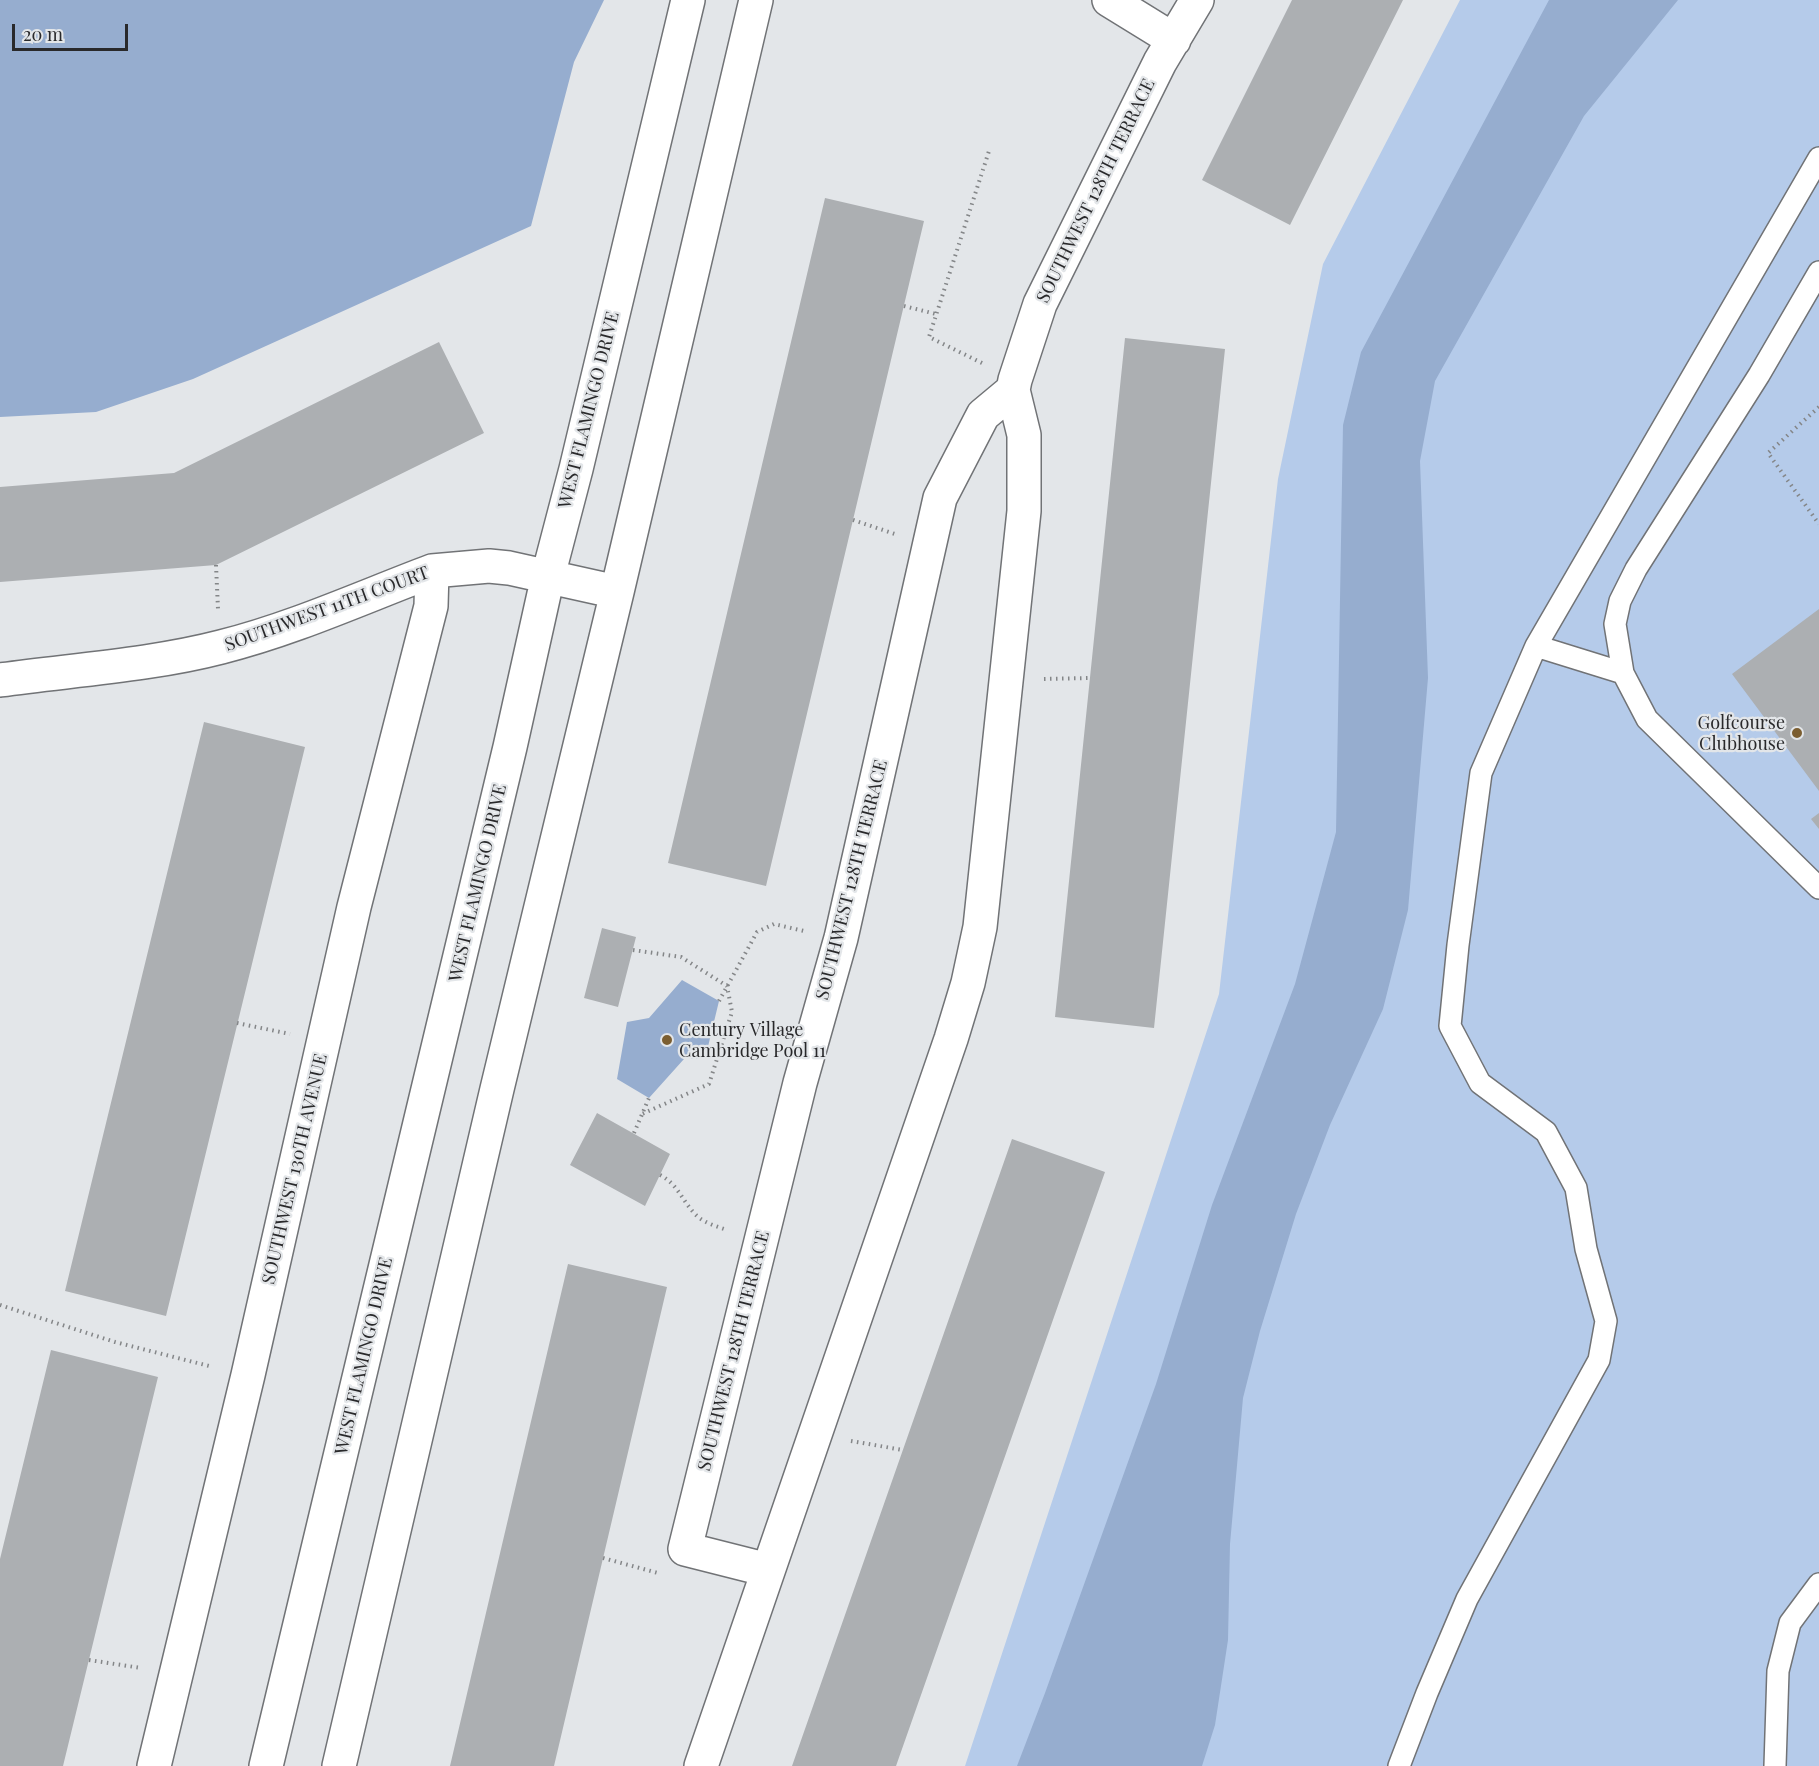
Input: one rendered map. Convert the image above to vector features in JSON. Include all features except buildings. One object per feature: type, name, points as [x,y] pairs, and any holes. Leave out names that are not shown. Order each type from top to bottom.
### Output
[{"type":"street","name":"WEST FLAMINGO DRIVE","points":[[266,1766],[507,759],[548,576],[576,469],[688,0]]},
{"type":"street","points":[[339,1766],[497,1089],[756,0]]},
{"type":"street","points":[[1109,0],[1174,40]]},
{"type":"street","name":"SOUTHWEST 128TH TERRACE","points":[[768,1570],[685,1549],[800,1083],[841,938],[940,498],[983,415],[1014,385],[1040,304],[1160,62],[1197,0]]},
{"type":"street","points":[[701,1766],[951,1039],[968,983],[980,927],[1024,511],[1024,435],[1014,385]]},
{"type":"street","name":"SOUTHWEST 11TH COURT","points":[[0,680],[186,655],[220,647],[258,637],[432,571],[489,566],[509,568],[617,592]]},
{"type":"street","name":"SOUTHWEST 130TH AVENUE","points":[[154,1766],[248,1375],[354,907],[431,606],[432,571]]},
{"type":"lane","points":[[1399,1766],[1467,1599],[1599,1360],[1606,1321],[1586,1249],[1576,1188],[1546,1132],[1480,1083],[1450,1026],[1458,945],[1482,773],[1536,646],[1819,158]]},
{"type":"lane","points":[[1819,272],[1759,375],[1651,544],[1620,601],[1615,624],[1623,673],[1647,719],[1819,888]]},
{"type":"lane","points":[[1536,646],[1623,673]]},
{"type":"lane","points":[[1775,1766],[1778,1671],[1790,1623],[1819,1584]]},
{"type":"path","points":[[989,151],[928,337],[1014,385]]},
{"type":"path","points":[[903,306],[936,314]]},
{"type":"path","points":[[1819,407],[1768,453],[1819,524]]},
{"type":"path","points":[[853,520],[930,545]]},
{"type":"path","points":[[216,565],[220,647]]},
{"type":"path","points":[[1007,680],[1091,678]]},
{"type":"path","points":[[719,1001],[757,932],[774,924],[841,938]]},
{"type":"path","points":[[633,950],[681,957],[727,986],[732,1012],[709,1084],[642,1114]]},
{"type":"path","points":[[237,1023],[324,1041]]},
{"type":"path","points":[[634,1133],[648,1098]]},
{"type":"path","points":[[660,1175],[670,1180],[695,1214],[704,1222],[761,1239]]},
{"type":"path","points":[[0,1305],[115,1342],[248,1375]]},
{"type":"path","points":[[814,1436],[903,1450]]},
{"type":"path","points":[[603,1558],[667,1575]]},
{"type":"path","points":[[89,1660],[176,1673]]},
{"type":"shaded area","points":[[0,0],[604,0],[574,62],[531,226],[193,379],[96,412],[0,417]]},
{"type":"shaded area","points":[[1460,0],[1819,0],[1819,1766],[965,1766],[1219,994],[1278,479],[1323,264]]},
{"type":"shaded area","points":[[1549,0],[1678,0],[1584,116],[1435,381],[1420,461],[1428,678],[1408,910],[1383,1009],[1330,1125],[1296,1214],[1260,1331],[1243,1398],[1230,1544],[1228,1640],[1215,1725],[1202,1766],[1017,1766],[1156,1384],[1212,1205],[1295,984],[1336,832],[1343,425],[1361,352]]},
{"type":"shaded area","name":"Century Village Cambridge Pool 11","points":[[682,980],[719,1001],[705,1059],[684,1059],[649,1098],[617,1079],[627,1022],[649,1018]]},
{"type":"place","name":"Golfcourse Clubhouse","points":[[1797,733]]},
{"type":"place","name":"Century Village Cambridge Pool 11","points":[[667,1040]]}]
